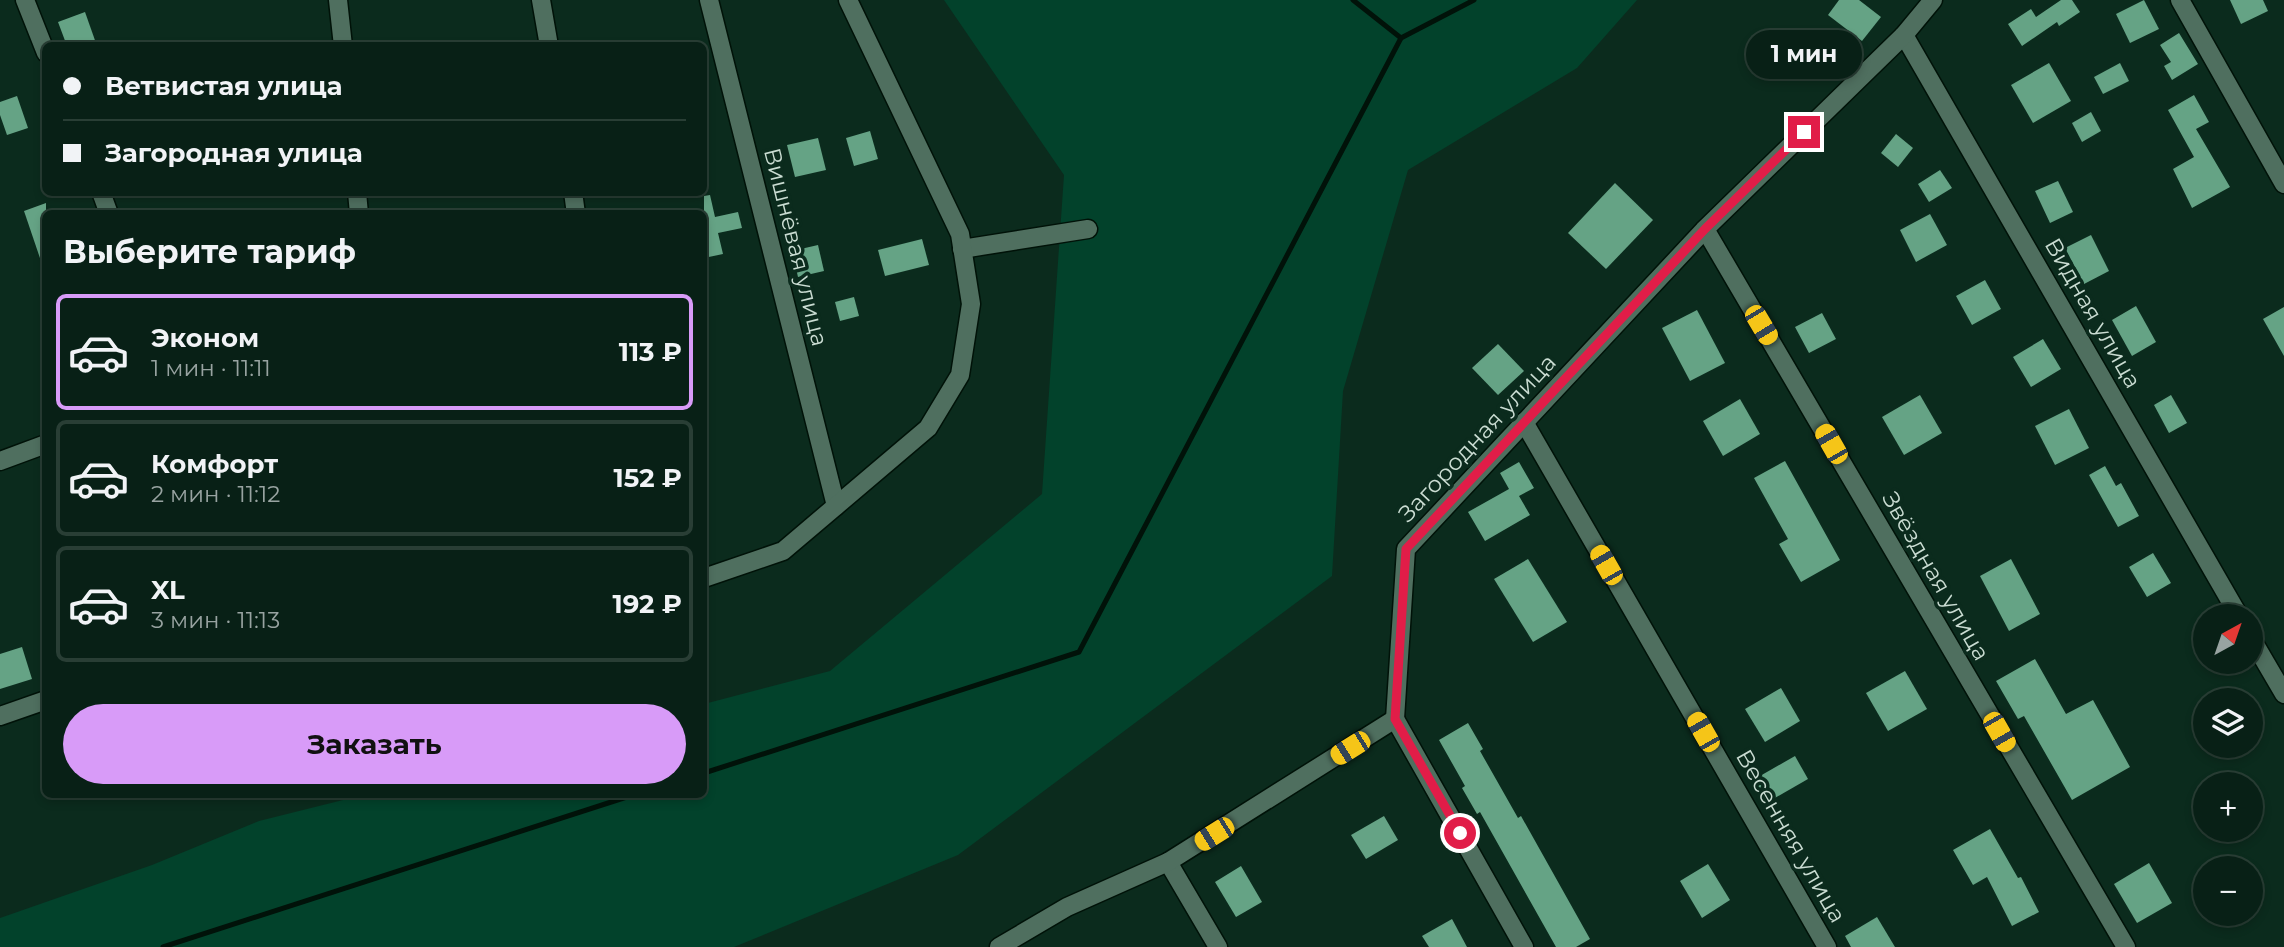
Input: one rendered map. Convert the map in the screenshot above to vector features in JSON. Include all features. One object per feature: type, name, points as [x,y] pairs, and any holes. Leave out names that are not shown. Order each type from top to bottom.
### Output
[{"type":"street","points":[[24,0],[42,43]]},
{"type":"street","points":[[338,0],[342,42]]},
{"type":"street","points":[[541,0],[548,42]]},
{"type":"street","name":"Вишнёвая улица","points":[[709,0],[836,506]]},
{"type":"street","points":[[707,578],[783,551],[928,428],[960,375],[971,304],[960,234],[848,0]]},
{"type":"street","name":"Загородная улица","points":[[1395,719],[1406,549],[1705,229],[1904,35],[1933,0]]},
{"type":"street","points":[[2180,0],[2284,184]]},
{"type":"street","name":"Видная улица","points":[[1904,35],[2232,604]]},
{"type":"street","points":[[962,249],[1088,229]]},
{"type":"street","name":"Звёздная улица","points":[[1705,229],[2126,947]]},
{"type":"street","name":"Весенняя улица","points":[[1524,422],[1828,947]]},
{"type":"street","points":[[0,461],[42,445]]},
{"type":"street","points":[[2263,658],[2284,694]]},
{"type":"street","points":[[0,716],[42,700]]},
{"type":"street","points":[[999,947],[1067,907],[1168,862],[1395,719],[1524,947]]},
{"type":"street","points":[[1168,862],[1218,947]]},
{"type":"green space","points":[[944,0],[1637,0],[1577,68],[1408,170],[1343,391],[1332,576],[958,855],[734,947],[0,947],[0,918],[152,865],[259,821],[351,798],[707,798],[707,703],[830,671],[1042,494],[1064,175]]},
{"type":"building","points":[[1839,0],[1859,0],[1881,17],[1862,41],[1828,15]]},
{"type":"building","points":[[2061,0],[2072,0],[2080,12],[2059,26],[2057,22],[2022,46],[2008,24],[2031,9],[2036,17]]},
{"type":"building","points":[[2144,0],[2159,29],[2130,43],[2116,14]]},
{"type":"building","points":[[2230,0],[2263,0],[2268,11],[2241,24]]},
{"type":"building","points":[[85,12],[96,42],[66,42],[58,22]]},
{"type":"building","points":[[2179,33],[2198,64],[2172,80],[2164,66],[2171,62],[2160,45]]},
{"type":"building","points":[[2049,63],[2071,101],[2033,123],[2011,85]]},
{"type":"building","points":[[2120,63],[2129,81],[2103,94],[2094,77]]},
{"type":"building","points":[[2194,95],[2209,122],[2196,129],[2230,187],[2192,208],[2173,169],[2194,157],[2168,110]]},
{"type":"building","points":[[17,96],[28,128],[7,135],[0,115],[0,102]]},
{"type":"building","points":[[2091,112],[2101,131],[2082,142],[2072,123]]},
{"type":"building","points":[[870,131],[878,159],[854,166],[846,138]]},
{"type":"building","points":[[1896,134],[1913,148],[1898,167],[1881,153]]},
{"type":"building","points":[[818,138],[826,170],[795,177],[787,145]]},
{"type":"building","points":[[1940,170],[1952,188],[1929,202],[1918,184]]},
{"type":"building","points":[[2058,181],[2073,212],[2050,223],[2035,191]]},
{"type":"building","points":[[1615,183],[1653,220],[1606,269],[1568,233]]},
{"type":"building","points":[[710,195],[715,217],[738,212],[742,228],[718,233],[723,254],[707,257],[707,210],[704,210],[704,196]]},
{"type":"building","points":[[46,203],[46,210],[42,210],[42,264],[24,211]]},
{"type":"building","points":[[1930,214],[1947,245],[1916,262],[1900,230]]},
{"type":"building","points":[[2091,235],[2109,271],[2084,284],[2065,248]]},
{"type":"building","points":[[922,239],[929,265],[885,276],[878,250]]},
{"type":"building","points":[[818,245],[824,271],[798,277],[792,251]]},
{"type":"building","points":[[1985,280],[2001,309],[1972,325],[1956,296]]},
{"type":"building","points":[[854,297],[859,316],[840,321],[835,302]]},
{"type":"building","points":[[2136,306],[2156,342],[2132,356],[2112,320]]},
{"type":"building","points":[[2284,307],[2284,356],[2263,319]]},
{"type":"building","points":[[1697,310],[1725,363],[1690,381],[1662,328]]},
{"type":"building","points":[[1822,313],[1836,339],[1809,353],[1795,327]]},
{"type":"building","points":[[2043,339],[2061,369],[2031,387],[2013,357]]},
{"type":"building","points":[[1498,344],[1524,371],[1498,395],[1472,368]]},
{"type":"building","points":[[1920,395],[1942,433],[1904,455],[1882,417]]},
{"type":"building","points":[[2171,395],[2187,423],[2169,433],[2154,405]]},
{"type":"building","points":[[1740,399],[1760,434],[1723,456],[1703,421]]},
{"type":"building","points":[[2069,409],[2089,448],[2055,465],[2035,426]]},
{"type":"building","points":[[1785,461],[1840,560],[1801,582],[1779,544],[1788,539],[1754,478]]},
{"type":"building","points":[[1519,462],[1534,488],[1519,496],[1530,515],[1485,541],[1468,512],[1509,489],[1500,473]]},
{"type":"building","points":[[2105,466],[2116,486],[2121,483],[2139,516],[2118,527],[2089,475]]},
{"type":"building","points":[[2153,553],[2171,583],[2147,597],[2129,567]]},
{"type":"building","points":[[1528,559],[1567,622],[1533,642],[1494,579]]},
{"type":"building","points":[[2011,559],[2040,614],[2009,631],[1980,576]]},
{"type":"building","points":[[22,647],[32,679],[0,689],[0,654]]},
{"type":"building","points":[[2035,659],[2066,714],[2093,700],[2130,767],[2072,800],[2024,716],[2018,719],[1996,681]]},
{"type":"building","points":[[1905,671],[1927,709],[1888,731],[1866,693]]},
{"type":"building","points":[[1781,688],[1800,721],[1765,742],[1745,709]]},
{"type":"building","points":[[1468,723],[1483,749],[1480,751],[1518,818],[1521,816],[1590,939],[1576,947],[1556,947],[1480,812],[1477,814],[1462,788],[1465,786],[1439,740]]},
{"type":"building","points":[[1795,756],[1808,779],[1766,803],[1753,780]]},
{"type":"building","points":[[1384,816],[1398,840],[1366,859],[1351,835]]},
{"type":"building","points":[[1990,829],[2018,878],[2021,877],[2039,912],[2012,926],[1987,877],[1973,885],[1953,850]]},
{"type":"building","points":[[2149,863],[2172,903],[2137,923],[2114,884]]},
{"type":"building","points":[[1708,864],[1730,900],[1702,918],[1680,881]]},
{"type":"building","points":[[1241,866],[1262,902],[1236,917],[1215,882]]},
{"type":"building","points":[[1877,917],[1895,947],[1851,947],[1845,936]]},
{"type":"building","points":[[1452,919],[1467,947],[1429,947],[1422,936]]},
{"type":"waterway","points":[[1353,0],[1401,38]]},
{"type":"waterway","points":[[707,772],[1079,652],[1401,38],[1474,0]]},
{"type":"waterway","points":[[163,947],[624,798]]},
{"type":"route","points":[[1460,833],[1395,719],[1406,549],[1705,229],[1804,132]]}]
